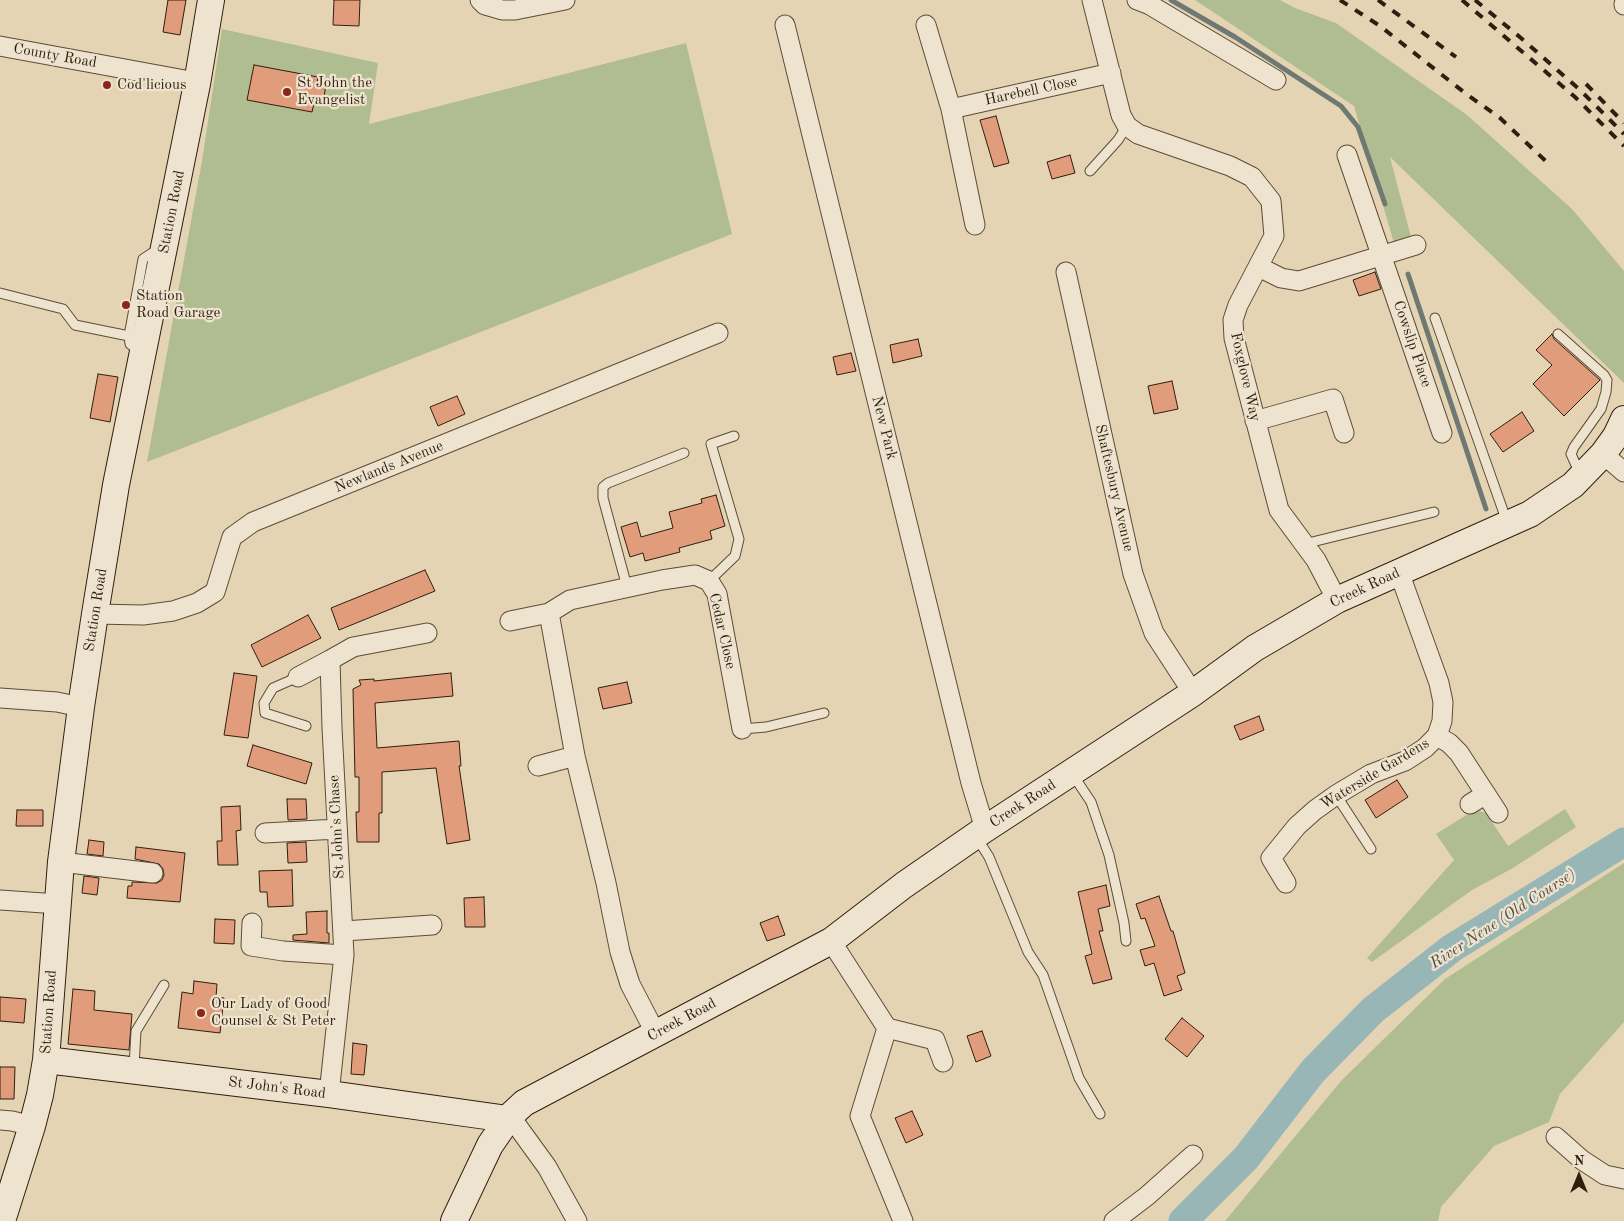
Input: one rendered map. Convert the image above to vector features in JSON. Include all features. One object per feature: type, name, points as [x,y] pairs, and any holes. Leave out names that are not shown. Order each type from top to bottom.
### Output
[{"type":"street","name":"Station Road","points":[[2,1221],[32,1126],[46,1060],[61,862],[81,707],[136,344],[164,254],[197,84],[210,0]]},
{"type":"street","points":[[480,0],[485,5],[502,10],[515,10],[565,0]]},
{"type":"street","points":[[1092,0],[1121,115],[1127,126]]},
{"type":"street","points":[[1137,0],[1150,5],[1276,80]]},
{"type":"street","name":"New Park","points":[[785,25],[969,774],[981,833]]},
{"type":"street","points":[[926,25],[951,108],[975,225]]},
{"type":"street","name":"County Road","points":[[0,46],[185,80],[197,84]]},
{"type":"street","name":"Harebell Close","points":[[951,108],[1111,74]]},
{"type":"street","name":"Foxglove Way","points":[[1127,126],[1138,134],[1230,166],[1252,177],[1271,201],[1274,236],[1238,305],[1233,320],[1234,338],[1278,510],[1316,560],[1337,600]]},
{"type":"street","name":"Cowslip Place","points":[[1347,155],[1442,434]]},
{"type":"street","points":[[1259,267],[1281,278],[1299,281],[1416,245]]},
{"type":"street","name":"Shaftesbury Avenue","points":[[1066,272],[1133,574],[1154,633],[1193,693]]},
{"type":"street","name":"Newlands Avenue","points":[[95,614],[142,615],[174,611],[197,603],[215,592],[232,536],[253,522],[718,333]]},
{"type":"street","points":[[1255,421],[1333,399],[1344,433]]},
{"type":"street","name":"Creek Road","points":[[454,1221],[490,1145],[509,1117],[524,1102],[831,941],[904,885],[1193,693],[1255,648],[1337,600],[1530,514],[1573,485],[1581,477],[1603,454],[1616,436],[1624,419]]},
{"type":"street","points":[[1603,454],[1624,472]]},
{"type":"street","name":"Waterside Gardens","points":[[1286,883],[1271,858],[1297,826],[1336,795],[1371,774],[1405,761],[1426,748],[1437,736],[1442,721],[1443,702],[1439,682],[1399,572]]},
{"type":"street","name":"Cedar Close","points":[[510,621],[548,613],[570,600],[627,588],[695,575],[709,581],[716,594],[742,729]]},
{"type":"street","points":[[548,613],[575,756],[606,883],[620,952],[630,984],[656,1034]]},
{"type":"street","points":[[298,677],[353,647],[427,633]]},
{"type":"street","name":"St John's Chase","points":[[329,1094],[344,956],[330,660]]},
{"type":"street","points":[[0,698],[57,702],[81,707]]},
{"type":"street","name":"Waterside Gardens","points":[[1437,736],[1449,743],[1459,753],[1498,813]]},
{"type":"street","points":[[538,766],[575,756]]},
{"type":"street","points":[[1470,804],[1486,794]]},
{"type":"street","points":[[264,833],[337,829]]},
{"type":"street","points":[[61,862],[153,873]]},
{"type":"street","points":[[0,900],[58,904]]},
{"type":"street","points":[[252,923],[251,946],[283,952],[344,956]]},
{"type":"street","points":[[344,931],[432,925]]},
{"type":"street","points":[[831,941],[887,1028],[936,1040],[943,1062]]},
{"type":"street","points":[[887,1028],[860,1116],[903,1221]]},
{"type":"street","name":"St John's Road","points":[[46,1060],[509,1117]]},
{"type":"street","points":[[509,1117],[547,1167],[577,1221]]},
{"type":"street","points":[[0,1120],[32,1126]]},
{"type":"street","points":[[1556,1137],[1590,1165],[1605,1174],[1624,1179]]},
{"type":"street","points":[[1114,1221],[1147,1196],[1193,1155]]},
{"type":"lane","points":[[1090,171],[1118,140],[1127,126]]},
{"type":"lane","points":[[0,293],[63,309],[75,325],[136,344]]},
{"type":"lane","points":[[1435,318],[1508,524]]},
{"type":"lane","points":[[1558,334],[1604,375],[1607,380],[1606,392],[1601,408],[1574,446],[1571,454],[1581,477]]},
{"type":"lane","points":[[709,581],[735,556],[739,539],[711,444],[734,436]]},
{"type":"lane","points":[[627,588],[603,498],[603,487],[608,483],[684,453]]},
{"type":"lane","points":[[1304,544],[1434,512]]},
{"type":"lane","points":[[298,677],[274,688],[264,703],[265,713],[306,726]]},
{"type":"lane","points":[[742,729],[766,727],[824,713]]},
{"type":"lane","points":[[1072,773],[1091,802],[1109,855],[1124,923],[1126,941]]},
{"type":"lane","points":[[1336,795],[1371,849]]},
{"type":"lane","points":[[981,833],[1028,952],[1043,975],[1079,1078],[1100,1114]]},
{"type":"lane","points":[[134,1070],[136,1031],[164,985]]},
{"type":"green space","points":[[1195,0],[1280,0],[1295,8],[1336,23],[1467,115],[1572,209],[1624,271],[1624,383],[1390,157],[1411,237],[1394,243],[1354,106]]},
{"type":"green space","points":[[222,29],[378,63],[369,124],[686,43],[732,234],[147,462],[202,161]]},
{"type":"green space","points":[[1565,809],[1576,827],[1513,868],[1472,890],[1372,962],[1367,958],[1454,860],[1436,834],[1468,814],[1479,811],[1486,813],[1508,846]]},
{"type":"green space","points":[[1624,863],[1624,1022],[1560,1094],[1549,1122],[1494,1146],[1441,1207],[1438,1221],[1225,1221],[1341,1081],[1445,979]]},
{"type":"building","points":[[168,0],[186,0],[180,35],[163,32]]},
{"type":"building","points":[[334,0],[360,0],[359,26],[333,25]]},
{"type":"building","name":"St John the Evangelist","points":[[254,65],[318,77],[317,83],[326,84],[323,104],[314,103],[312,112],[247,100]]},
{"type":"building","points":[[996,116],[1009,163],[994,167],[980,120]]},
{"type":"building","points":[[1070,155],[1075,173],[1052,179],[1047,162]]},
{"type":"building","points":[[1375,272],[1381,289],[1359,296],[1353,280]]},
{"type":"building","points":[[1552,334],[1554,339],[1600,380],[1564,416],[1533,384],[1552,365],[1536,350]]},
{"type":"building","points":[[918,339],[922,356],[893,363],[890,345]]},
{"type":"building","points":[[851,353],[856,371],[837,375],[833,357]]},
{"type":"building","points":[[98,374],[118,377],[110,422],[90,418]]},
{"type":"building","points":[[1172,381],[1178,409],[1154,414],[1148,386]]},
{"type":"building","points":[[457,396],[465,414],[438,426],[430,407]]},
{"type":"building","points":[[1522,412],[1534,431],[1503,452],[1490,434]]},
{"type":"building","points":[[716,495],[725,526],[710,531],[712,539],[679,548],[680,552],[645,561],[643,553],[630,557],[621,527],[637,522],[641,537],[673,528],[669,512],[702,503],[701,499]]},
{"type":"building","points":[[425,570],[435,591],[339,630],[331,608]]},
{"type":"building","points":[[308,615],[321,638],[262,667],[251,645]]},
{"type":"building","points":[[234,673],[257,676],[248,738],[224,735]]},
{"type":"building","points":[[451,673],[453,696],[375,703],[377,748],[459,741],[461,766],[459,766],[470,840],[447,844],[436,768],[382,772],[382,813],[379,813],[379,842],[357,842],[356,812],[359,812],[359,777],[355,777],[353,689],[361,685],[359,680],[374,679],[374,681]]},
{"type":"building","points":[[627,682],[632,703],[603,709],[598,688]]},
{"type":"building","points":[[1259,716],[1264,730],[1240,740],[1234,726]]},
{"type":"building","points":[[253,745],[312,763],[306,784],[247,766]]},
{"type":"building","points":[[1397,780],[1408,797],[1376,818],[1365,800]]},
{"type":"building","points":[[287,799],[306,799],[307,819],[288,820]]},
{"type":"building","points":[[240,806],[241,830],[236,831],[238,865],[218,865],[217,841],[222,841],[221,807]]},
{"type":"building","points":[[17,810],[43,810],[43,826],[16,826]]},
{"type":"building","points":[[89,840],[104,842],[103,856],[87,854]]},
{"type":"building","points":[[306,842],[307,862],[288,863],[287,843]]},
{"type":"building","points":[[136,847],[185,853],[180,902],[127,898],[128,886],[132,886],[132,882],[157,883],[162,880],[164,875],[163,869],[159,864],[135,859]]},
{"type":"building","points":[[292,870],[293,906],[268,907],[267,892],[260,892],[259,871]]},
{"type":"building","points":[[84,876],[99,878],[97,895],[82,893]]},
{"type":"building","points":[[1106,885],[1110,906],[1098,909],[1103,931],[1099,931],[1112,979],[1093,984],[1085,956],[1092,954],[1078,892]]},
{"type":"building","points":[[1159,896],[1171,931],[1173,931],[1185,973],[1177,976],[1182,990],[1164,996],[1154,963],[1145,966],[1140,950],[1155,946],[1145,918],[1141,919],[1136,904]]},
{"type":"building","points":[[484,897],[485,927],[465,927],[464,898]]},
{"type":"building","points":[[327,911],[329,943],[293,940],[293,935],[307,934],[306,912]]},
{"type":"building","points":[[778,916],[785,935],[767,941],[760,923]]},
{"type":"building","points":[[215,919],[235,920],[234,944],[214,943]]},
{"type":"building","name":"Our Lady of Good Counsel & St Peter","points":[[194,981],[217,984],[216,997],[224,998],[220,1033],[178,1028],[182,992],[193,994]]},
{"type":"building","points":[[73,989],[95,991],[94,1010],[132,1014],[129,1050],[68,1044]]},
{"type":"building","points":[[0,997],[26,999],[24,1023],[0,1021]]},
{"type":"building","points":[[1182,1018],[1204,1036],[1187,1057],[1165,1039]]},
{"type":"building","points":[[982,1031],[991,1056],[976,1062],[967,1036]]},
{"type":"building","points":[[353,1043],[367,1045],[364,1075],[351,1074]]},
{"type":"building","points":[[0,1067],[15,1067],[14,1099],[0,1099]]},
{"type":"building","points":[[912,1111],[923,1135],[906,1143],[895,1118]]},
{"type":"waterway","points":[[1171,0],[1235,37],[1341,106],[1358,127],[1385,204]]},
{"type":"waterway","points":[[1408,274],[1486,509]]},
{"type":"waterway","name":"River Nene (Old Course)","points":[[1183,1221],[1246,1158],[1313,1071],[1373,1010],[1452,948],[1624,842]]},
{"type":"railway","points":[[1340,0],[1380,26],[1500,118],[1550,165]]},
{"type":"railway","points":[[1378,0],[1456,57]]},
{"type":"railway","points":[[1462,0],[1575,97],[1624,146]]},
{"type":"railway","points":[[1475,0],[1580,90],[1624,134]]},
{"type":"railway","points":[[1586,84],[1624,123]]},
{"type":"place","name":"Cod'licious","points":[[107,85]]},
{"type":"place","name":"St John the Evangelist","points":[[287,92]]},
{"type":"place","name":"Station Road Garage","points":[[126,305]]},
{"type":"place","name":"Our Lady of Good Counsel & St Peter","points":[[201,1013]]}]
